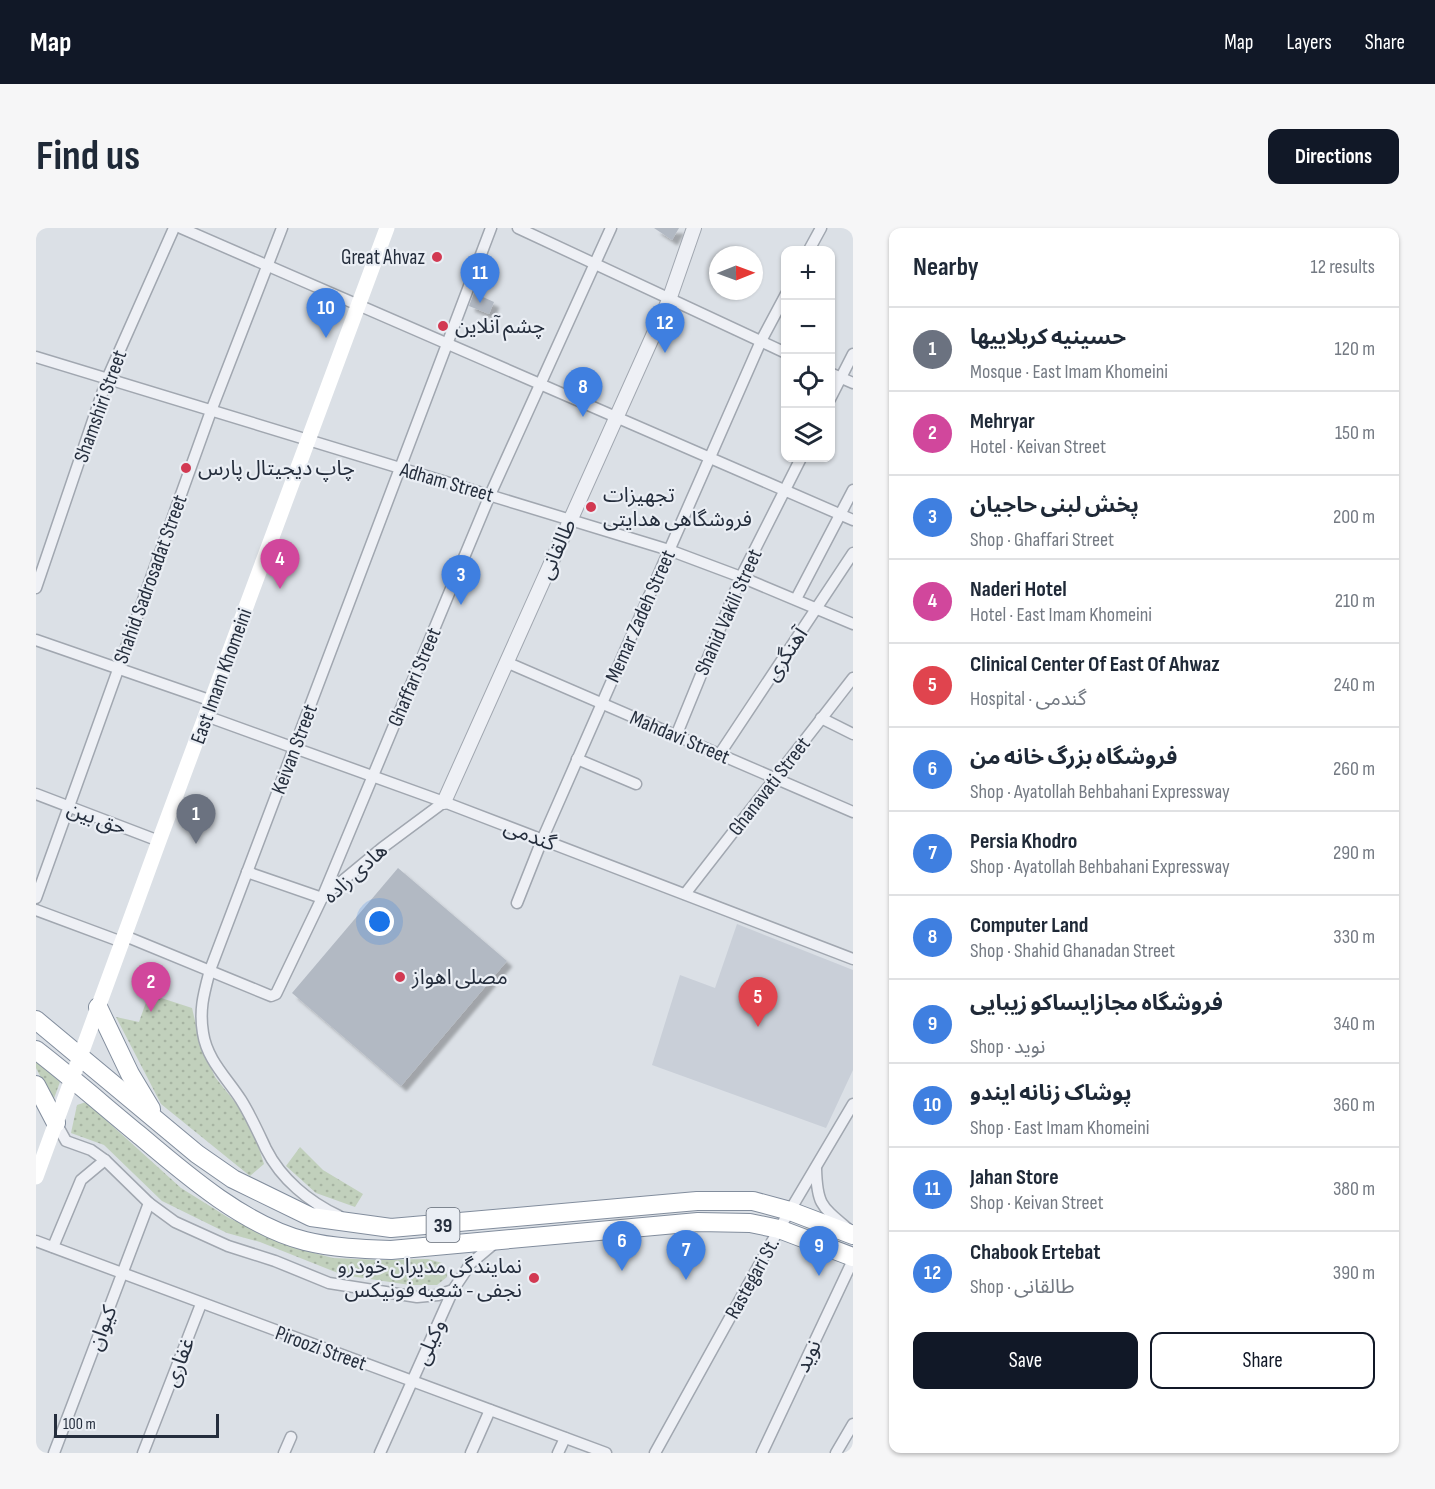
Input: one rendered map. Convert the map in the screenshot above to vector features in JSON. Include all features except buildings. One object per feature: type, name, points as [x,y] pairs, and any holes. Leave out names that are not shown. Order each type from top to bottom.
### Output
[{"type":"highway","points":[[98,1007],[130,1074],[147,1104],[167,1129]]},
{"type":"highway","name":"39","points":[[36,1020],[167,1129],[233,1179],[311,1217],[391,1228],[436,1226],[698,1201],[753,1202],[790,1211],[853,1234]]},
{"type":"highway","name":"39","points":[[36,1050],[182,1172],[261,1224],[304,1241],[347,1249],[391,1250],[698,1222],[750,1223],[779,1229],[853,1259]]},
{"type":"highway","points":[[36,1085],[56,1123]]},
{"type":"highway","points":[[698,1201],[698,1222]]},
{"type":"main road","name":"East Imam Khomeini","points":[[36,1177],[387,228]]},
{"type":"street","name":"Shamshiri Street","points":[[36,588],[107,379],[174,228]]},
{"type":"street","points":[[181,228],[853,520]]},
{"type":"street","name":"Shahid Sadrosadat Street","points":[[36,898],[211,411],[282,228]]},
{"type":"street","name":"Keivan Street","points":[[358,1225],[312,1202],[293,1185],[267,1150],[255,1122],[239,1096],[212,1062],[203,1034],[200,1005],[210,970],[490,228]]},
{"type":"street","points":[[518,228],[781,351]]},
{"type":"street","name":"Ghaffari Street","points":[[322,898],[490,495],[611,228]]},
{"type":"street","name":"طالقانی","points":[[444,802],[669,300],[694,228]]},
{"type":"street","points":[[811,246],[821,228]]},
{"type":"street","name":"Memar Zadeh Street","points":[[516,903],[761,341],[783,300]]},
{"type":"street","points":[[853,354],[836,375],[853,383]]},
{"type":"street","name":"Adham Street","points":[[37,359],[571,518],[669,550],[741,577],[853,624]]},
{"type":"street","name":"Shahid Vakili Street","points":[[676,736],[741,577],[799,462]]},
{"type":"street","points":[[796,599],[853,490]]},
{"type":"street","name":"آهنگری","points":[[719,754],[853,553]]},
{"type":"street","points":[[36,640],[212,701]]},
{"type":"street","name":"Mahdavi Street","points":[[506,662],[853,812]]},
{"type":"street","name":"Ghanavati Street","points":[[685,894],[853,678]]},
{"type":"street","name":"گندمی","points":[[206,716],[444,802],[853,959]]},
{"type":"street","points":[[821,718],[853,734]]},
{"type":"street","points":[[577,759],[636,784]]},
{"type":"street","name":"حق بین","points":[[36,794],[159,840]]},
{"type":"street","name":"هادی زاده","points":[[210,970],[273,996],[322,898],[382,848],[444,802]]},
{"type":"street","points":[[247,872],[322,898]]},
{"type":"street","points":[[36,910],[210,970]]},
{"type":"street","name":"Rastegari St.","points":[[655,1453],[779,1229],[853,1104]]},
{"type":"street","points":[[56,1123],[66,1141],[91,1150],[105,1160],[149,1203],[175,1222],[228,1246],[329,1283],[417,1297],[438,1295],[453,1290]]},
{"type":"street","points":[[53,1247],[81,1180],[105,1160]]},
{"type":"street","points":[[816,1169],[816,1192],[821,1203],[853,1234]]},
{"type":"street","name":"کیوان","points":[[54,1453],[149,1203]]},
{"type":"street","name":"Piroozi Street","points":[[36,1241],[606,1453]]},
{"type":"street","name":"وکیلی","points":[[380,1453],[453,1290],[471,1263],[496,1242]]},
{"type":"street","name":"نوید","points":[[762,1453],[853,1259]]},
{"type":"street","name":"غفاری","points":[[143,1453],[201,1304]]},
{"type":"street","points":[[471,1453],[490,1410]]},
{"type":"street","points":[[836,1453],[853,1424]]},
{"type":"street","points":[[284,1453],[291,1437]]},
{"type":"street","points":[[558,1453],[565,1438]]},
{"type":"shaded area","points":[[737,924],[853,970],[853,1070],[826,1128],[652,1065],[680,975],[715,988]]},
{"type":"green space","points":[[149,994],[192,1008],[200,1042],[215,1077],[250,1121],[264,1164],[250,1176],[161,1104],[116,1017],[139,1022]]},
{"type":"green space","points":[[36,1061],[60,1082],[53,1101],[36,1068]]},
{"type":"green space","points":[[86,1102],[181,1188],[229,1218],[295,1248],[333,1258],[428,1259],[442,1263],[447,1277],[437,1285],[410,1285],[343,1275],[260,1242],[227,1233],[162,1201],[104,1145],[71,1133],[77,1105]]},
{"type":"green space","points":[[300,1147],[323,1170],[363,1194],[355,1207],[316,1193],[286,1166]]},
{"type":"place","name":"Great Ahvaz","points":[[437,257]]},
{"type":"place","name":"Jahan Store","points":[[480,303]]},
{"type":"place","name":"چشم آنلاین","points":[[443,326]]},
{"type":"place","name":"پوشاک زنانه ایندو","points":[[326,338]]},
{"type":"place","name":"Chabook Ertebat","points":[[665,353]]},
{"type":"place","name":"Computer Land","points":[[583,417]]},
{"type":"place","name":"چاپ دیجیتال پارس","points":[[186,468]]},
{"type":"place","name":"تجهیزات فروشگاهی هدایتی","points":[[591,507]]},
{"type":"place","name":"Naderi Hotel","points":[[280,589]]},
{"type":"place","name":"پخش لبنی حاجیان","points":[[461,605]]},
{"type":"place","name":"حسینیه کربلاییها","points":[[196,844]]},
{"type":"place","name":"مصلی اهواز","points":[[400,977]]},
{"type":"place","name":"Mehryar","points":[[151,1012]]},
{"type":"place","name":"Clinical Center Of East Of Ahwaz","points":[[758,1027]]},
{"type":"place","name":"فروشگاه بزرگ خانه من","points":[[622,1271]]},
{"type":"place","name":"فروشگاه مجازایساکو زیبایی","points":[[819,1276]]},
{"type":"place","name":"نمایندگی مدیران خودرو نجفی - شعبه فونیکس","points":[[534,1278]]},
{"type":"place","name":"Persia Khodro","points":[[686,1280]]}]
